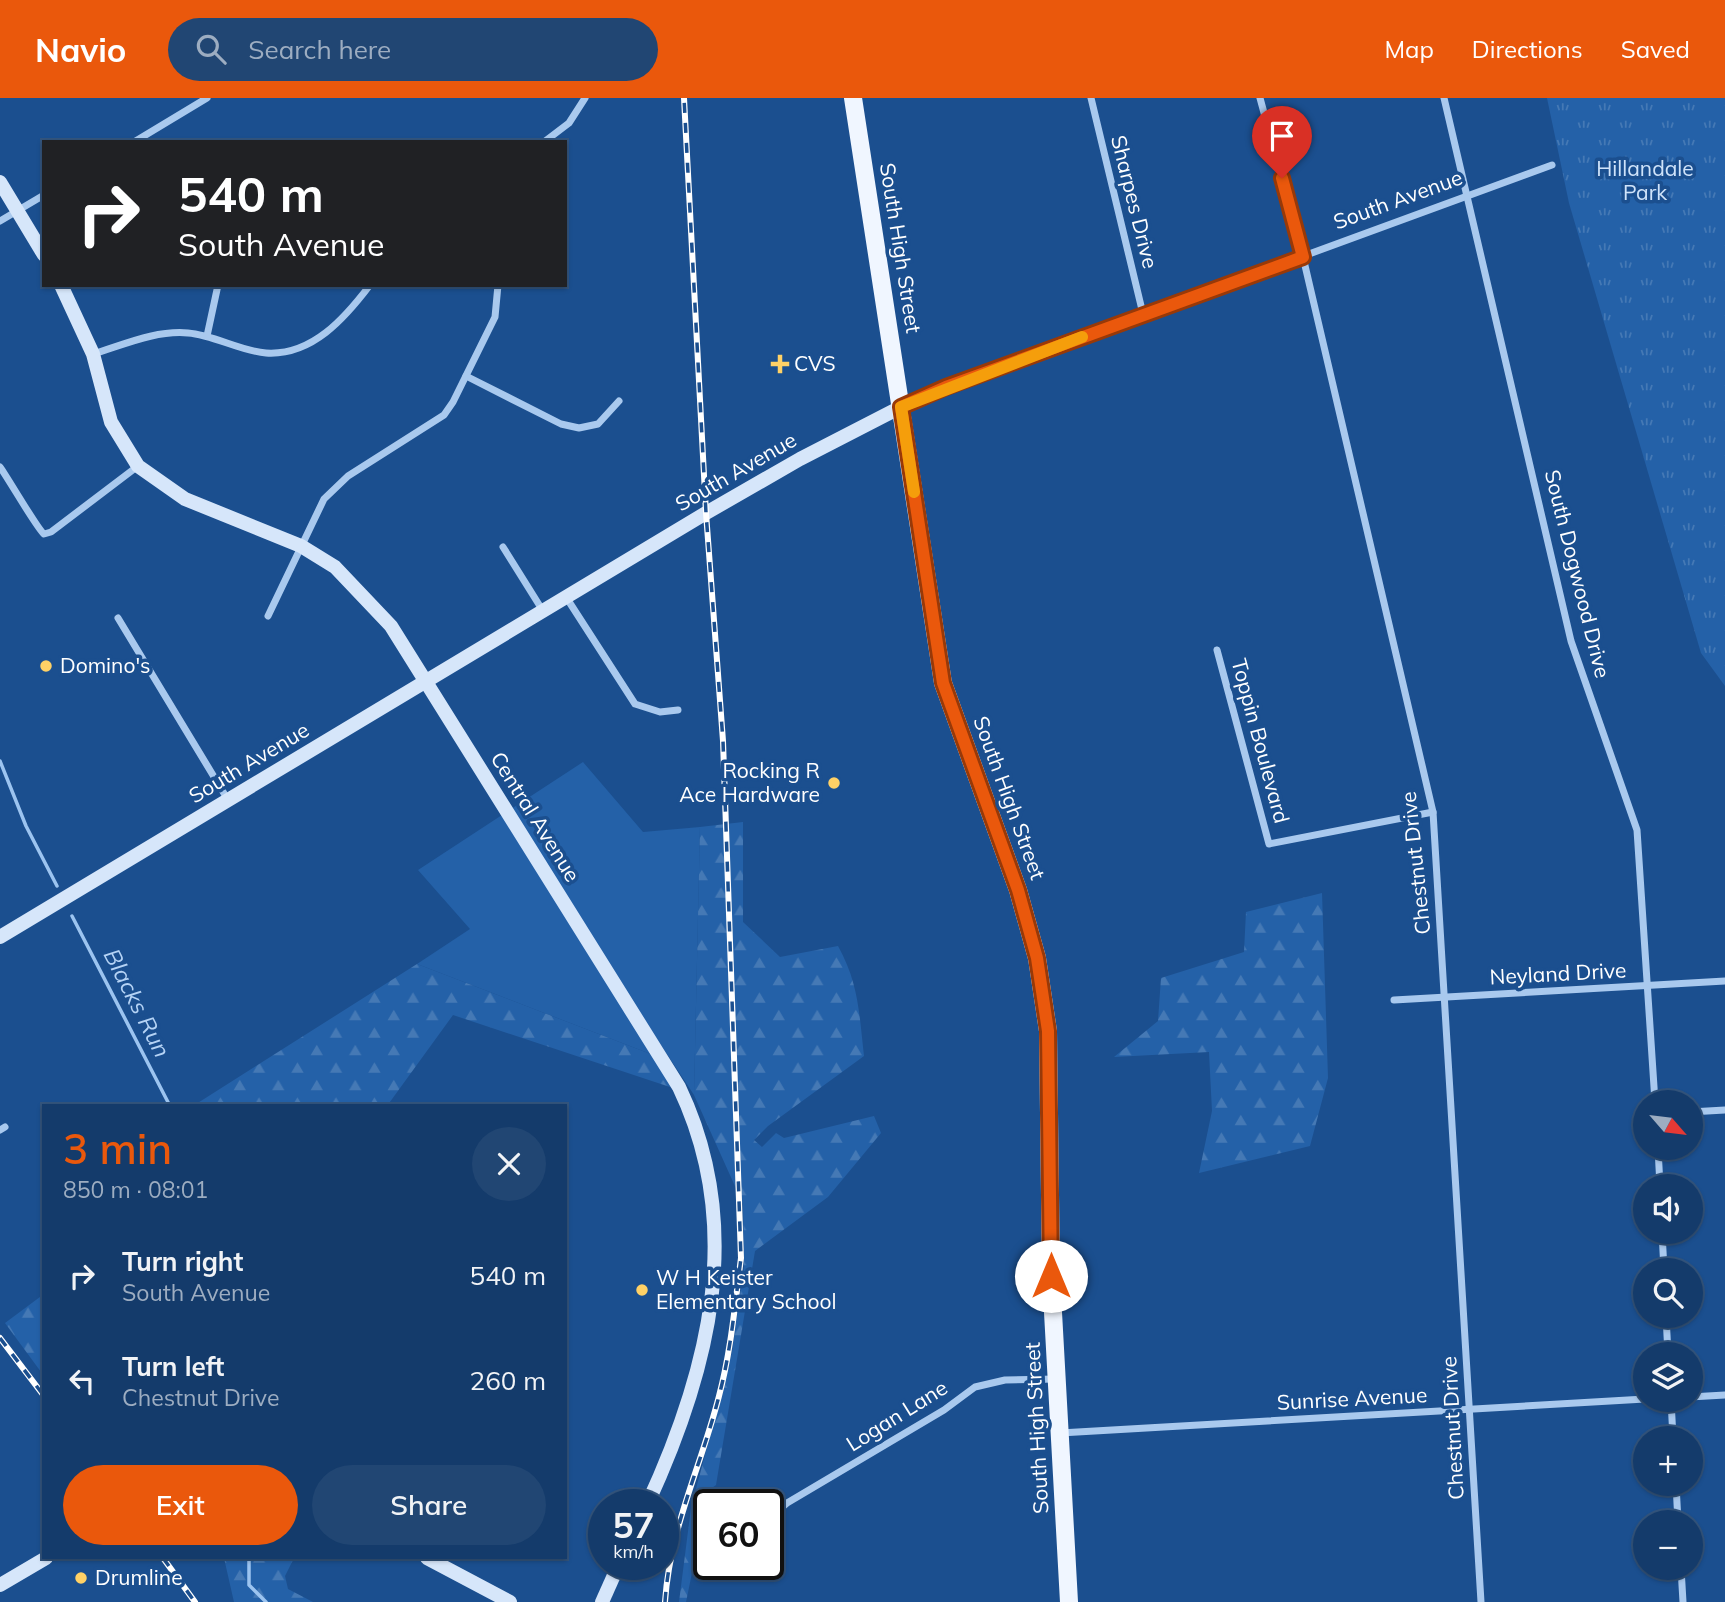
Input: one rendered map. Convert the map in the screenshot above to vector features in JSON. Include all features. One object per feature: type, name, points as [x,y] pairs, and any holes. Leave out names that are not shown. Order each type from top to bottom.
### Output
[{"type":"main road","name":"South High Street","points":[[853,98],[943,683],[1018,890],[1037,958],[1048,1031],[1051,1276],[1069,1602]]},
{"type":"street","points":[[137,140],[207,98]]},
{"type":"street","points":[[546,140],[569,122],[585,98]]},
{"type":"street","name":"Sharpes Drive","points":[[1091,98],[1143,314]]},
{"type":"street","name":"Chestnut Drive","points":[[1261,98],[1303,257],[1433,812],[1481,1602]]},
{"type":"street","name":"South Dogwood Drive","points":[[1444,98],[1572,640],[1637,830],[1654,1090]]},
{"type":"street","name":"South Avenue","points":[[0,937],[769,476],[901,407],[946,387],[1552,165]]},
{"type":"street","points":[[0,182],[42,252]]},
{"type":"street","points":[[0,221],[42,196]]},
{"type":"street","name":"Central Avenue","points":[[62,287],[93,355],[111,422],[138,466],[185,499],[301,546],[335,567],[370,600],[391,626],[679,1087],[704,1146],[714,1218],[704,1343],[681,1426],[654,1489]]},
{"type":"street","points":[[207,336],[218,287]]},
{"type":"street","points":[[93,355],[156,335],[185,332],[265,353],[284,351],[310,343],[344,318],[368,287]]},
{"type":"street","points":[[268,616],[324,499],[336,484],[433,424],[453,402],[495,317],[498,287]]},
{"type":"street","points":[[466,376],[571,427],[598,424],[619,401]]},
{"type":"street","points":[[0,467],[40,532],[51,533],[138,466]]},
{"type":"street","points":[[503,547],[543,611]]},
{"type":"street","points":[[566,597],[632,702],[644,710],[678,710]]},
{"type":"street","points":[[118,618],[228,800]]},
{"type":"street","name":"Toppin Boulevard","points":[[1217,650],[1269,844],[1433,812]]},
{"type":"street","name":"Neyland Drive","points":[[1394,1000],[1725,981]]},
{"type":"street","points":[[1703,1111],[1725,1110]]},
{"type":"street","name":"Logan Lane","points":[[784,1506],[944,1410],[975,1387],[998,1381],[1057,1379]]},
{"type":"street","points":[[1703,1396],[1725,1395]]},
{"type":"street","name":"Sunrise Avenue","points":[[1060,1433],[1633,1400]]},
{"type":"street","points":[[0,1585],[44,1559]]},
{"type":"street","points":[[429,1559],[510,1602]]},
{"type":"street","points":[[602,1602],[612,1580]]},
{"type":"street","points":[[1682,1580],[1683,1602]]},
{"type":"green space","name":"Hillandale Park","points":[[1547,98],[1725,98],[1725,686],[1701,653],[1569,203]]},
{"type":"green space","points":[[583,762],[643,832],[700,827],[694,1095],[532,850],[661,1058],[417,964],[470,929],[418,870]]},
{"type":"green space","points":[[743,822],[743,922],[780,957],[838,946],[850,973],[859,1012],[864,1056],[768,1126],[754,1140],[762,1147],[776,1133],[784,1138],[874,1116],[881,1133],[828,1197],[755,1251],[716,1485],[710,1489],[696,1489],[732,1352],[744,1267],[743,1204],[694,1095],[700,827]]},
{"type":"green space","points":[[1322,893],[1328,1078],[1310,1146],[1199,1173],[1212,1111],[1209,1052],[1114,1057],[1158,1021],[1161,978],[1244,952],[1246,912]]},
{"type":"green space","points":[[417,964],[661,1058],[673,1088],[453,1015],[388,1104],[196,1104]]},
{"type":"green space","points":[[42,1295],[42,1373],[5,1323]]},
{"type":"green space","points":[[693,1500],[693,1568],[686,1602],[679,1602]]},
{"type":"green space","points":[[224,1559],[294,1559],[285,1576],[288,1589],[313,1602],[234,1602]]},
{"type":"waterway","name":"Blacks Run","points":[[0,761],[26,826],[57,886]]},
{"type":"waterway","name":"Blacks Run","points":[[72,916],[169,1104]]},
{"type":"waterway","name":"Blacks Run","points":[[249,1559],[249,1585],[266,1602]]},
{"type":"railway","points":[[665,1602],[673,1548],[723,1379],[741,1258],[723,741],[706,513],[684,98]]},
{"type":"railway","points":[[0,1338],[42,1393]]},
{"type":"railway","points":[[164,1559],[195,1602]]},
{"type":"slow traffic","points":[[914,492],[901,407],[946,387],[1082,337]]},
{"type":"place","name":"CVS","points":[[780,364]]},
{"type":"place","name":"Domino's","points":[[46,666]]},
{"type":"place","name":"Rocking R Ace Hardware","points":[[834,783]]},
{"type":"place","name":"W H Keister Elementary School","points":[[642,1290]]},
{"type":"place","name":"Drumline","points":[[81,1578]]},
{"type":"route","points":[[1051,1276],[1048,1031],[1037,958],[1018,890],[943,683],[901,407],[946,387],[1303,257],[1282,178]]}]
